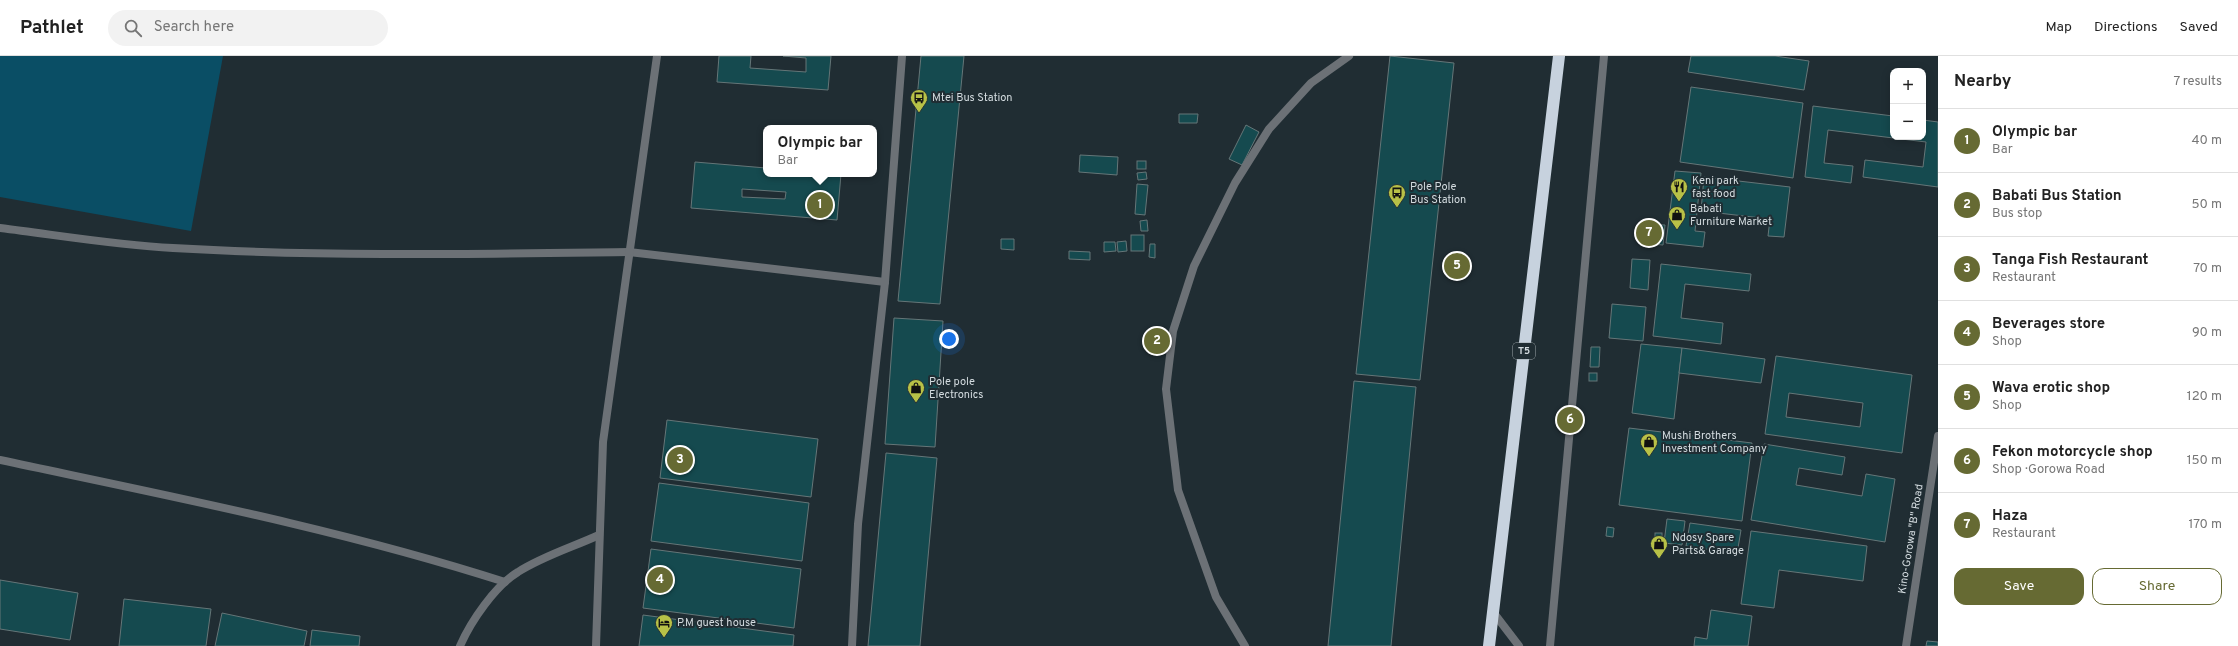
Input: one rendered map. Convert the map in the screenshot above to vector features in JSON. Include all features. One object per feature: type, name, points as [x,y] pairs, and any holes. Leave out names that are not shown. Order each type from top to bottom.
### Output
[{"type":"highway","name":"T5","points":[[1489,646],[1559,56]]},
{"type":"street","points":[[596,646],[603,442],[656,56]]},
{"type":"street","points":[[852,646],[858,524],[885,282],[902,56]]},
{"type":"street","points":[[1245,646],[1216,597],[1178,490],[1166,389],[1173,331],[1194,266],[1235,183],[1269,129],[1312,83],[1349,56]]},
{"type":"street","points":[[1550,646],[1604,56]]},
{"type":"street","points":[[0,228],[171,248],[288,253],[423,255],[629,252],[885,282]]},
{"type":"street","name":"Kino-Gorowa \"B\" Road","points":[[1906,646],[1938,436]]},
{"type":"street","points":[[0,460],[322,530],[432,558],[505,582]]},
{"type":"street","points":[[460,646],[488,602],[505,582],[518,572],[539,561],[599,535]]},
{"type":"street","points":[[1493,612],[1519,646]]},
{"type":"shaded area","points":[[0,56],[223,56],[191,231],[0,197]]},
{"type":"building","points":[[719,56],[751,56],[750,68],[806,72],[806,58],[783,56],[831,56],[828,90],[717,82]]},
{"type":"building","points":[[921,56],[964,56],[940,304],[898,301]]},
{"type":"building","points":[[1390,56],[1454,63],[1420,380],[1356,374]]},
{"type":"building","points":[[1691,56],[1775,56],[1809,61],[1804,90],[1688,72]]},
{"type":"building","points":[[1691,87],[1803,103],[1793,178],[1680,162]]},
{"type":"building","points":[[1813,106],[1890,116],[1890,138],[1828,130],[1824,163],[1853,166],[1851,183],[1805,177]]},
{"type":"building","points":[[1179,114],[1198,114],[1197,123],[1179,123]]},
{"type":"building","points":[[1926,120],[1938,122],[1938,187],[1863,177],[1865,160],[1923,167],[1926,142],[1910,140],[1926,140]]},
{"type":"building","points":[[1246,125],[1259,132],[1242,165],[1229,159]]},
{"type":"building","points":[[1080,155],[1118,157],[1117,175],[1079,172]]},
{"type":"building","points":[[1137,161],[1146,161],[1146,169],[1137,169]]},
{"type":"building","points":[[695,162],[763,168],[763,177],[841,177],[837,220],[691,208]],"holes":[[[742,189],[786,192],[785,199],[742,197]]]},
{"type":"building","points":[[1675,171],[1701,173],[1695,231],[1705,232],[1703,247],[1666,243]]},
{"type":"building","points":[[1146,172],[1147,179],[1138,180],[1137,173]]},
{"type":"building","points":[[1704,177],[1790,187],[1784,237],[1768,236],[1770,219],[1701,211]]},
{"type":"building","points":[[1137,184],[1148,185],[1145,215],[1135,214]]},
{"type":"building","points":[[1147,220],[1148,231],[1141,231],[1140,221]]},
{"type":"building","points":[[1639,224],[1665,225],[1663,245],[1638,243]]},
{"type":"building","points":[[1131,235],[1144,235],[1144,251],[1131,251]]},
{"type":"building","points":[[1001,239],[1014,239],[1014,250],[1001,249]]},
{"type":"building","points":[[1126,241],[1127,251],[1118,252],[1117,242]]},
{"type":"building","points":[[1104,242],[1115,242],[1116,251],[1104,252]]},
{"type":"building","points":[[1150,244],[1155,244],[1155,258],[1149,257]]},
{"type":"building","points":[[1069,251],[1090,252],[1090,260],[1069,259]]},
{"type":"building","points":[[1632,259],[1650,260],[1648,290],[1630,288]]},
{"type":"building","points":[[1661,264],[1751,274],[1749,291],[1685,284],[1681,318],[1723,323],[1721,344],[1653,336]]},
{"type":"building","points":[[1612,304],[1646,307],[1643,341],[1609,338]]},
{"type":"building","points":[[894,318],[943,321],[935,447],[885,444]]},
{"type":"building","points":[[1641,344],[1682,348],[1674,419],[1632,413]]},
{"type":"building","points":[[1591,347],[1600,347],[1599,367],[1590,367]]},
{"type":"building","points":[[1682,348],[1765,359],[1761,383],[1679,373]]},
{"type":"building","points":[[1776,356],[1912,375],[1902,453],[1765,434]],"holes":[[[1789,393],[1863,403],[1860,427],[1786,417]]]},
{"type":"building","points":[[1589,373],[1597,373],[1597,381],[1589,381]]},
{"type":"building","points":[[1354,381],[1416,387],[1391,646],[1328,646]]},
{"type":"building","points":[[667,420],[818,439],[811,497],[660,478]]},
{"type":"building","points":[[1629,428],[1752,443],[1742,521],[1619,505]]},
{"type":"building","points":[[1764,444],[1845,457],[1842,475],[1799,468],[1796,485],[1862,496],[1866,474],[1895,479],[1885,542],[1751,520]]},
{"type":"building","points":[[886,453],[937,458],[920,646],[868,646]]},
{"type":"building","points":[[659,483],[809,503],[802,561],[651,541]]},
{"type":"building","points":[[1667,519],[1685,521],[1682,545],[1664,543]]},
{"type":"building","points":[[1690,523],[1741,530],[1737,554],[1686,546]]},
{"type":"building","points":[[1607,527],[1614,528],[1613,537],[1606,536]]},
{"type":"building","points":[[1751,531],[1867,546],[1863,581],[1779,570],[1774,608],[1741,604]]},
{"type":"building","points":[[1655,533],[1662,533],[1662,542],[1655,542]]},
{"type":"building","points":[[651,549],[801,569],[794,628],[643,608]]},
{"type":"building","points":[[0,580],[78,593],[70,640],[0,629]]},
{"type":"building","points":[[124,599],[211,609],[206,646],[119,646]]},
{"type":"building","points":[[1711,610],[1752,616],[1748,646],[1694,646],[1695,637],[1707,639]]},
{"type":"building","points":[[222,613],[307,631],[304,646],[215,646]]},
{"type":"building","points":[[643,615],[794,635],[793,646],[639,646]]},
{"type":"building","points":[[312,630],[360,636],[359,646],[310,646]]},
{"type":"building","points":[[1927,641],[1938,642],[1938,646],[1926,646]]},
{"type":"place","name":"Mtei Bus Station","points":[[919,113]]},
{"type":"place","name":"Keni park fast food","points":[[1679,202]]},
{"type":"place","name":"Olympic bar","points":[[820,205]]},
{"type":"place","name":"Pole Pole Bus Station","points":[[1397,208]]},
{"type":"place","name":"Babati Furniture Market","points":[[1677,230]]},
{"type":"place","name":"Haza","points":[[1649,233]]},
{"type":"place","name":"Wava erotic shop","points":[[1457,266]]},
{"type":"place","name":"Babati Bus Station","points":[[1157,341]]},
{"type":"place","name":"Pole pole Electronics","points":[[916,403]]},
{"type":"place","name":"Fekon motorcycle shop","points":[[1570,420]]},
{"type":"place","name":"Mushi Brothers Investment Company","points":[[1649,457]]},
{"type":"place","name":"Tanga Fish Restaurant","points":[[680,460]]},
{"type":"place","name":"Ndosy Spare Parts& Garage","points":[[1659,559]]},
{"type":"place","name":"Beverages store","points":[[660,580]]},
{"type":"place","name":"P.M guest house","points":[[664,638]]}]
